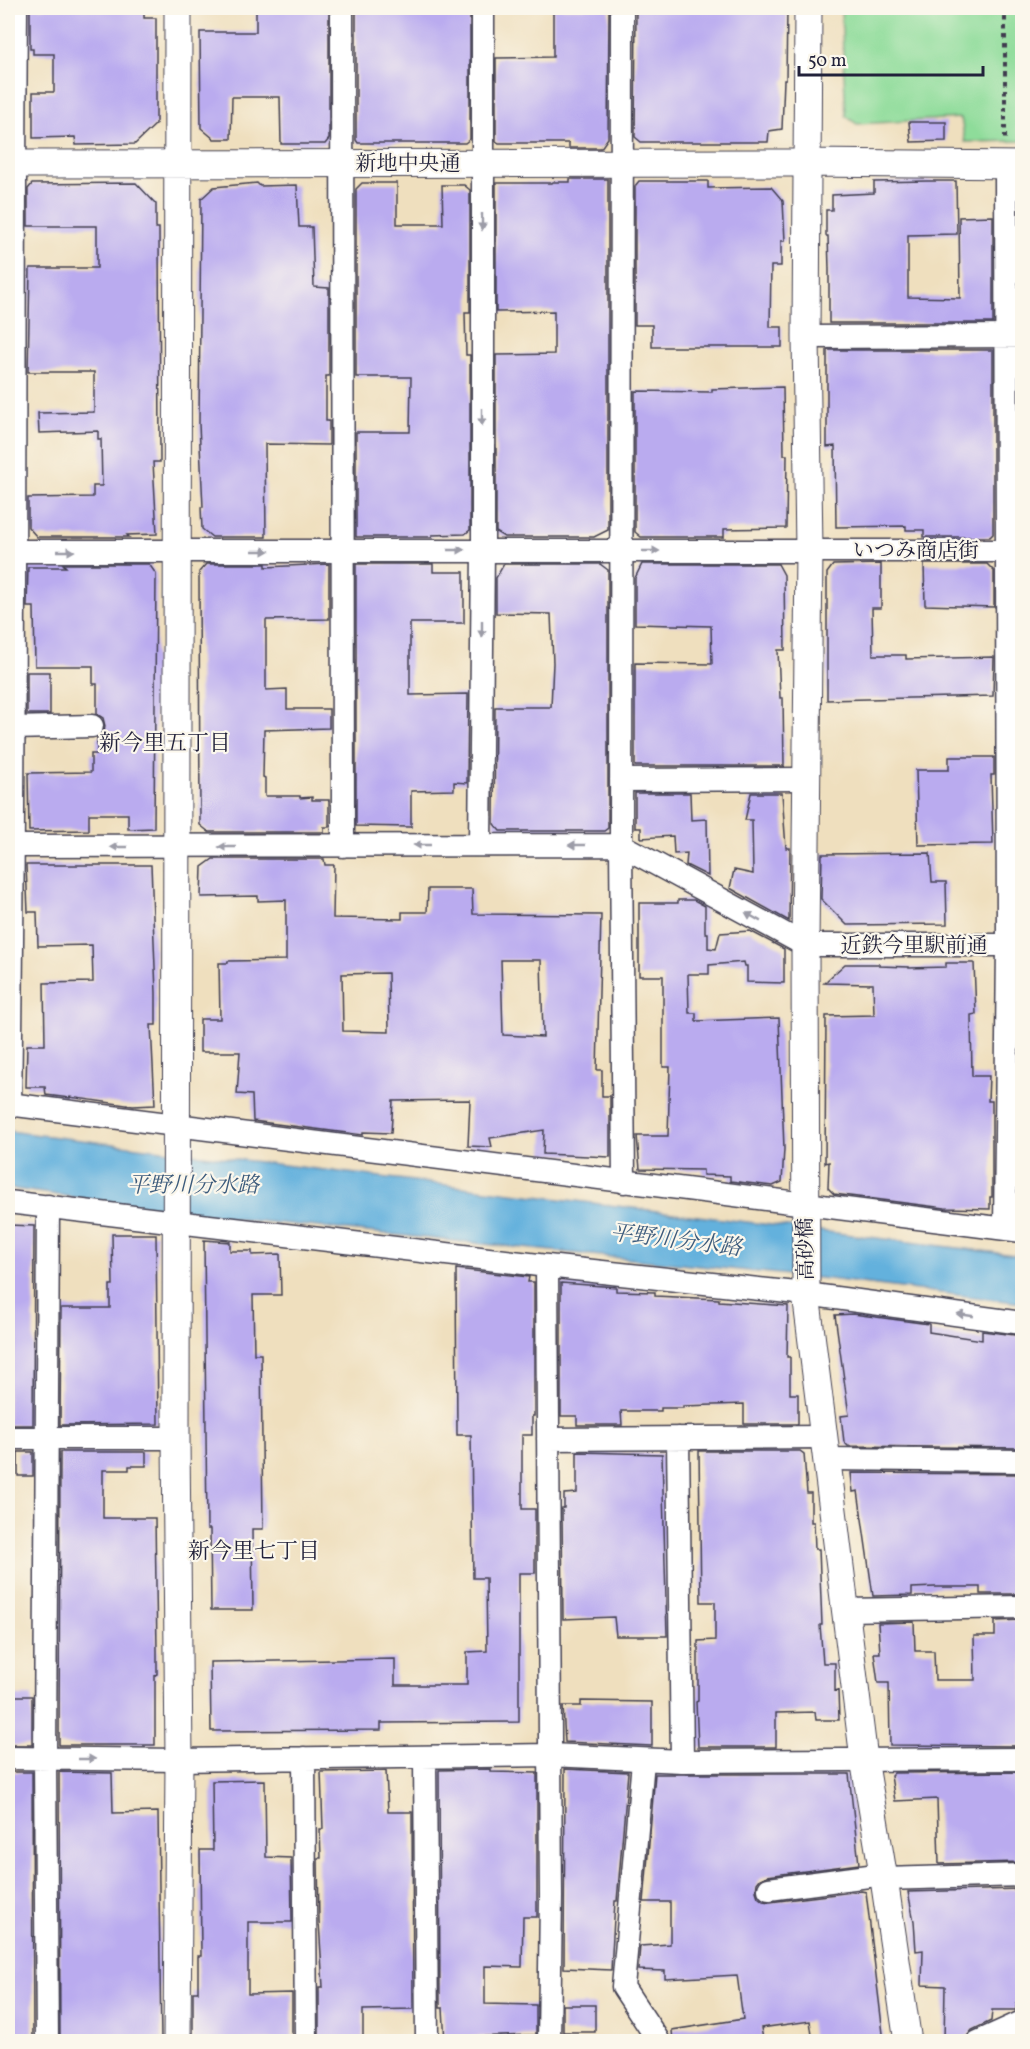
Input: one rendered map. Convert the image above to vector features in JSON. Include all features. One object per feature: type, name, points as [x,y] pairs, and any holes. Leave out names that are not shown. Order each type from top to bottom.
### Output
[{"type":"street","points":[[16,8],[11,164],[10,551],[14,728],[9,1104],[1014,1230],[1015,336],[1011,159]]},
{"type":"street","points":[[177,2042],[179,1760],[176,1438],[178,8]]},
{"type":"street","points":[[342,8],[343,846]]},
{"type":"street","points":[[480,845],[483,549],[483,8]]},
{"type":"street","points":[[622,8],[621,845],[624,1182]]},
{"type":"street","name":"高砂橋","points":[[808,8],[806,337],[809,550],[805,945],[806,1294],[864,1759],[908,2042]]},
{"type":"street","name":"新地中央通","points":[[11,164],[621,164],[1011,159]]},
{"type":"street","points":[[806,337],[1015,336]]},
{"type":"street","name":"いつみ商店街","points":[[10,551],[483,549],[621,552],[1015,551]]},
{"type":"street","points":[[14,728],[92,726]]},
{"type":"street","points":[[621,780],[806,779]]},
{"type":"street","points":[[11,846],[621,845],[805,945]]},
{"type":"street","name":"近鉄今里駅前通","points":[[805,945],[1015,945]]},
{"type":"street","points":[[8,1202],[547,1266],[806,1294],[1023,1323]]},
{"type":"street","points":[[47,2042],[45,1758],[48,1206]]},
{"type":"street","points":[[547,1266],[551,1897],[549,2042]]},
{"type":"street","points":[[8,1438],[176,1438]]},
{"type":"street","points":[[548,1439],[678,1438],[1023,1461]]},
{"type":"street","points":[[678,1438],[682,1761]]},
{"type":"street","points":[[845,1610],[1023,1607]]},
{"type":"street","points":[[8,1758],[179,1760],[550,1755],[643,1761],[1023,1760]]},
{"type":"street","points":[[424,1757],[427,2042]]},
{"type":"street","points":[[304,1758],[306,2042]]},
{"type":"street","points":[[643,1761],[623,1987],[652,2041]]},
{"type":"street","points":[[770,1889],[884,1876],[1023,1875]]},
{"type":"street","points":[[978,2042],[1019,2031]]},
{"type":"path","points":[[1005,8],[1011,159]]},
{"type":"green space","points":[[841,8],[1022,8],[1022,141],[965,142],[961,118],[857,124],[846,116]]},
{"type":"water","name":"平野川分水路","points":[[8,1131],[1022,1256],[1022,1303],[828,1279],[199,1215],[8,1188]]},
{"type":"building","points":[[30,8],[144,8],[144,18],[156,18],[156,124],[135,144],[76,145],[75,137],[33,138],[33,92],[54,92],[54,54],[33,54],[33,49],[30,49]]},
{"type":"building","points":[[256,8],[329,8],[329,139],[325,144],[281,144],[280,97],[232,97],[231,139],[214,139],[201,128],[200,32],[256,32]]},
{"type":"building","points":[[356,8],[470,8],[470,139],[465,143],[358,143],[356,140]]},
{"type":"building","points":[[553,8],[609,8],[608,138],[601,148],[569,148],[569,143],[499,143],[496,141],[496,58],[553,57]]},
{"type":"building","points":[[636,8],[787,10],[786,80],[784,80],[782,129],[769,131],[768,142],[641,142],[635,137]]},
{"type":"building","points":[[909,122],[946,122],[946,141],[911,142]]},
{"type":"building","points":[[570,179],[608,179],[608,530],[594,537],[504,537],[496,532],[496,355],[554,354],[554,311],[496,312],[496,183],[552,183],[570,182]]},
{"type":"building","points":[[639,181],[708,181],[708,188],[771,187],[783,201],[785,241],[781,241],[781,266],[771,266],[770,327],[782,327],[782,347],[652,347],[652,325],[635,325],[635,186]]},
{"type":"building","points":[[956,181],[957,234],[908,235],[908,297],[960,298],[959,217],[993,216],[993,323],[829,323],[826,210],[832,210],[832,195],[874,193],[874,182]]},
{"type":"building","points":[[136,183],[156,204],[156,228],[159,228],[160,462],[153,462],[157,534],[127,535],[129,537],[37,537],[28,527],[28,498],[93,497],[93,486],[102,486],[101,439],[98,439],[98,431],[39,433],[38,413],[94,412],[94,372],[28,372],[30,268],[97,268],[97,226],[28,226],[28,189],[32,184]]},
{"type":"building","points":[[257,183],[260,186],[297,185],[299,227],[312,227],[314,287],[329,288],[329,376],[326,376],[326,421],[329,421],[329,445],[265,444],[266,537],[212,537],[202,529],[201,507],[203,507],[199,424],[201,199],[214,187]]},
{"type":"building","points":[[362,183],[397,183],[397,224],[443,224],[442,185],[464,185],[470,190],[470,312],[465,312],[466,355],[470,355],[470,530],[465,534],[432,535],[432,537],[356,537],[356,432],[410,432],[411,377],[356,377],[356,189]]},
{"type":"building","points":[[1020,216],[1023,216],[1023,323],[1020,322]]},
{"type":"building","points":[[827,350],[993,350],[993,534],[990,537],[924,537],[924,530],[906,530],[906,526],[836,527],[835,446],[827,447]]},
{"type":"building","points":[[783,387],[784,455],[787,455],[786,528],[724,529],[724,537],[641,537],[635,532],[635,391],[712,392],[712,389]]},
{"type":"building","points":[[1020,449],[1023,449],[1023,527],[1020,527]]},
{"type":"building","points":[[63,564],[149,564],[156,574],[154,828],[128,829],[128,814],[89,814],[89,830],[29,831],[28,773],[91,772],[91,754],[97,754],[97,738],[104,733],[105,726],[103,718],[97,714],[97,684],[93,684],[93,666],[35,666],[34,607],[27,607],[28,567],[66,567]]},
{"type":"building","points":[[206,564],[266,564],[266,567],[329,564],[329,619],[266,620],[266,690],[287,689],[287,709],[329,709],[329,728],[264,730],[263,777],[265,778],[265,796],[300,796],[300,798],[312,797],[312,800],[329,800],[329,827],[324,827],[324,832],[209,832],[200,825],[199,572]]},
{"type":"building","points":[[356,564],[433,564],[433,572],[464,572],[464,623],[410,623],[410,695],[468,694],[467,783],[454,782],[454,790],[411,791],[411,827],[356,826]]},
{"type":"building","points":[[504,564],[600,564],[608,570],[608,828],[604,831],[500,831],[494,824],[495,707],[551,707],[553,663],[551,614],[496,613],[496,578]]},
{"type":"building","points":[[642,564],[778,564],[784,575],[785,650],[778,650],[780,698],[783,698],[784,766],[635,766],[635,663],[712,664],[711,626],[635,624],[635,578]]},
{"type":"building","points":[[881,564],[881,608],[872,608],[873,655],[906,655],[906,659],[994,657],[993,696],[827,700],[827,573],[833,565]]},
{"type":"building","points":[[924,564],[987,564],[994,571],[994,607],[925,605]]},
{"type":"building","points":[[27,672],[50,672],[50,714],[27,714]]},
{"type":"building","points":[[949,757],[994,757],[994,775],[991,775],[993,844],[918,845],[916,770],[949,770]]},
{"type":"building","points":[[635,793],[690,793],[691,820],[707,819],[708,876],[686,865],[687,853],[674,854],[673,836],[641,838],[641,828],[635,828]]},
{"type":"building","points":[[751,793],[782,793],[786,848],[790,848],[789,921],[730,888],[734,870],[753,874],[752,820],[745,820]]},
{"type":"building","points":[[930,853],[932,882],[946,882],[947,924],[847,925],[821,899],[822,854]]},
{"type":"building","points":[[213,859],[324,859],[325,865],[334,865],[333,918],[402,919],[402,912],[427,912],[428,889],[472,889],[473,914],[601,915],[597,1070],[602,1070],[602,1096],[610,1096],[610,1157],[543,1154],[544,1130],[490,1138],[492,1147],[468,1146],[470,1100],[393,1101],[391,1133],[363,1132],[363,1135],[253,1121],[252,1095],[237,1094],[240,1052],[200,1052],[200,1019],[220,1019],[219,963],[286,960],[286,900],[258,901],[258,896],[201,897],[202,867]],"holes":[[[501,960],[541,960],[543,1037],[503,1035]],[[388,973],[389,1032],[343,1031],[342,974]]]},
{"type":"building","points":[[26,865],[151,865],[156,993],[156,1025],[151,1025],[155,1105],[133,1106],[46,1095],[45,1087],[26,1087],[27,1045],[45,1045],[44,983],[93,982],[92,945],[38,946],[37,912],[28,912]]},
{"type":"building","points":[[678,900],[694,900],[705,906],[705,933],[708,933],[708,948],[716,949],[720,933],[750,931],[784,949],[784,983],[747,982],[747,966],[744,962],[709,965],[709,974],[688,974],[689,1013],[696,1013],[696,1021],[779,1018],[784,1149],[782,1182],[773,1186],[730,1181],[730,1176],[703,1175],[703,1170],[640,1169],[637,1136],[668,1136],[670,1067],[663,1067],[663,976],[639,976],[639,903],[678,903]]},
{"type":"building","points":[[946,963],[974,963],[976,1014],[971,1015],[972,1076],[989,1076],[988,1101],[992,1101],[990,1209],[945,1208],[834,1194],[828,1188],[829,1162],[825,1163],[826,1016],[874,1015],[873,984],[824,983],[845,964],[879,964],[879,966],[909,968],[946,967]]},
{"type":"building","points":[[1023,1112],[1023,1197],[1019,1197],[1020,1116]]},
{"type":"building","points":[[8,1225],[34,1226],[33,1425],[8,1425]]},
{"type":"building","points":[[112,1234],[156,1234],[158,1424],[60,1425],[61,1308],[110,1308],[110,1285],[113,1285]]},
{"type":"building","points":[[204,1240],[230,1242],[230,1251],[252,1251],[252,1255],[280,1254],[281,1295],[253,1295],[254,1354],[261,1354],[263,1529],[252,1529],[253,1610],[211,1610],[210,1529],[207,1529]]},
{"type":"building","points":[[456,1269],[529,1277],[528,1282],[534,1282],[534,1416],[532,1416],[532,1435],[522,1435],[522,1509],[535,1509],[535,1573],[519,1573],[519,1722],[381,1723],[381,1730],[211,1731],[210,1662],[395,1659],[395,1685],[467,1685],[467,1652],[487,1651],[486,1578],[473,1578],[471,1435],[457,1435]]},
{"type":"building","points":[[561,1283],[616,1287],[616,1291],[655,1292],[655,1296],[719,1299],[719,1301],[788,1306],[787,1357],[790,1357],[790,1394],[798,1394],[798,1424],[744,1424],[744,1404],[683,1406],[683,1408],[661,1408],[661,1411],[621,1411],[622,1425],[577,1425],[577,1416],[561,1416]]},
{"type":"building","points":[[853,1314],[929,1324],[929,1332],[982,1340],[982,1331],[1023,1336],[1023,1448],[848,1446],[844,1442],[841,1416],[849,1415],[835,1315]]},
{"type":"building","points":[[699,1451],[800,1451],[804,1454],[807,1493],[811,1493],[811,1522],[814,1522],[815,1549],[819,1549],[823,1663],[835,1663],[835,1691],[838,1690],[839,1720],[816,1720],[815,1712],[776,1713],[776,1747],[698,1747],[696,1702],[698,1701],[698,1641],[715,1640],[715,1602],[701,1602]]},
{"type":"building","points":[[18,1452],[33,1452],[33,1476],[18,1476]]},
{"type":"building","points":[[60,1452],[146,1452],[146,1466],[129,1466],[129,1470],[103,1470],[103,1518],[155,1518],[157,1674],[155,1675],[155,1745],[59,1745]]},
{"type":"building","points":[[577,1452],[662,1454],[667,1636],[616,1636],[614,1617],[563,1619],[562,1508],[564,1508],[564,1494],[577,1493]]},
{"type":"building","points":[[851,1473],[1023,1474],[1022,1594],[980,1594],[980,1587],[935,1587],[912,1588],[912,1595],[873,1596],[858,1491],[853,1492]]},
{"type":"building","points":[[1023,1620],[1023,1746],[890,1745],[889,1683],[878,1683],[874,1653],[880,1653],[878,1623],[914,1622],[915,1651],[934,1651],[935,1680],[975,1680],[974,1636],[995,1636],[995,1621]]},
{"type":"building","points":[[8,1696],[32,1696],[32,1745],[8,1745]]},
{"type":"building","points":[[581,1701],[652,1702],[652,1746],[565,1742],[563,1706],[581,1706]]},
{"type":"building","points":[[490,1769],[490,1772],[537,1773],[537,1917],[523,1917],[522,1967],[485,1966],[485,2004],[536,2005],[536,2035],[470,2037],[470,2042],[445,2042],[443,2008],[440,2008],[439,1770]]},
{"type":"building","points":[[565,1769],[628,1772],[617,1901],[615,1901],[611,1970],[564,1968]]},
{"type":"building","points":[[386,1771],[388,1812],[412,1812],[413,2009],[363,2010],[363,2042],[321,2042],[322,2039],[319,2039],[319,1987],[323,1987],[318,1858],[321,1858],[320,1829],[323,1829],[321,1772]]},
{"type":"building","points":[[8,1772],[32,1772],[33,2042],[8,2042]]},
{"type":"building","points":[[59,1772],[112,1773],[113,1813],[158,1812],[161,2042],[60,2042]]},
{"type":"building","points":[[1023,1772],[1023,1838],[1019,1838],[1019,1862],[939,1864],[937,1799],[895,1801],[891,1776],[894,1773]]},
{"type":"building","points":[[655,1774],[849,1774],[859,1864],[767,1876],[757,1883],[756,1891],[758,1897],[763,1901],[770,1902],[866,1892],[884,2042],[813,2042],[810,2021],[761,2028],[763,2039],[751,2042],[673,2042],[672,2030],[743,2019],[737,1975],[665,1979],[665,1971],[638,1970],[640,1946],[670,1944],[670,1902],[644,1902]]},
{"type":"building","points":[[265,1780],[266,1857],[291,1858],[292,1922],[248,1922],[248,1994],[292,1993],[292,2040],[193,2042],[193,1992],[198,1992],[198,1956],[201,1956],[200,1850],[213,1850],[212,1781]]},
{"type":"building","points":[[1019,1889],[1019,1898],[1023,1898],[1023,1998],[1017,1998],[1016,2010],[992,2010],[991,2021],[972,2030],[965,2039],[959,2042],[944,2042],[945,1986],[922,1985],[923,1950],[916,1951],[914,1921],[908,1892]]},
{"type":"building","points":[[563,2005],[595,2005],[595,2032],[563,2032]]},
{"type":"district","name":"新今里五丁目","points":[[165,742]]},
{"type":"district","name":"新今里七丁目","points":[[254,1550]]}]
